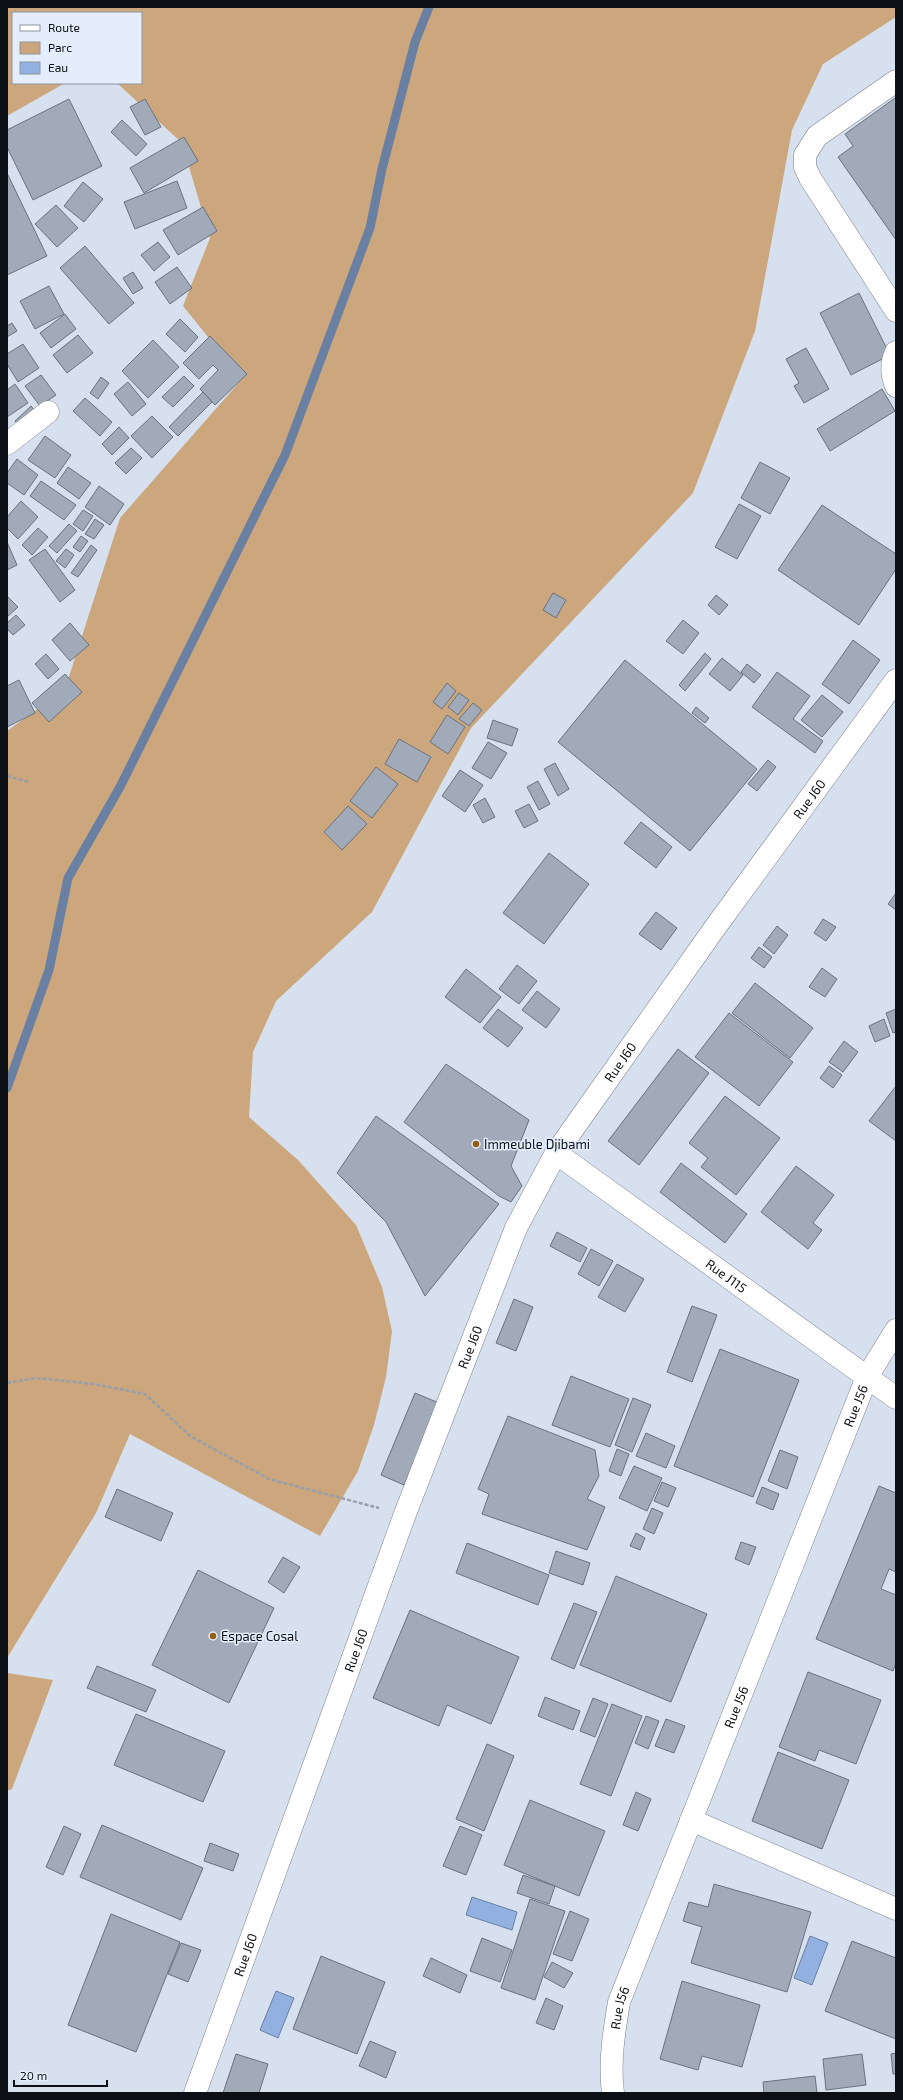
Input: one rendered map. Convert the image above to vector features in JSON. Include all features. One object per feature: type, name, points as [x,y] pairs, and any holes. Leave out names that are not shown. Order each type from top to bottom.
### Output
[{"type":"street","points":[[896,81],[817,136],[805,155],[806,167],[810,178],[896,311]]},
{"type":"street","points":[[896,352],[892,360],[892,371],[896,386]]},
{"type":"street","points":[[7,444],[48,412]]},
{"type":"street","name":"Rue J60","points":[[194,2093],[405,1514],[516,1228],[556,1153],[714,930],[896,680]]},
{"type":"street","name":"Rue J115","points":[[556,1153],[896,1398]]},
{"type":"street","name":"Rue J56","points":[[613,2093],[611,2079],[613,2040],[619,2002],[867,1377],[896,1330]]},
{"type":"street","points":[[691,1820],[896,1909]]},
{"type":"path","points":[[7,776],[29,782]]},
{"type":"path","points":[[7,1382],[36,1378],[94,1384],[145,1394],[190,1436],[270,1479],[405,1514]]},
{"type":"green space","points":[[7,7],[896,7],[896,17],[823,64],[792,130],[755,331],[693,493],[471,728],[372,912],[276,1001],[253,1052],[249,1117],[298,1160],[356,1225],[382,1287],[392,1331],[386,1377],[374,1425],[358,1471],[320,1536],[130,1434],[96,1513],[7,1658],[7,731],[65,689],[120,518],[242,379],[183,306],[210,238],[182,143],[118,84],[142,84],[142,12],[12,12],[12,84],[63,84],[7,116]]},
{"type":"green space","points":[[7,1673],[53,1680],[12,1789],[7,1791]]},
{"type":"water","points":[[472,1897],[517,1912],[512,1930],[466,1915]]},
{"type":"water","points":[[810,1936],[828,1943],[812,1985],[794,1978]]},
{"type":"water","points":[[276,1991],[294,1998],[278,2038],[260,2030]]},
{"type":"building","points":[[895,98],[896,240],[838,157],[853,146],[845,134]]},
{"type":"building","points":[[69,99],[102,166],[33,200],[7,147],[7,130]]},
{"type":"building","points":[[145,99],[161,127],[145,135],[130,107]]},
{"type":"building","points":[[122,120],[147,144],[136,156],[111,132]]},
{"type":"building","points":[[184,137],[198,161],[144,193],[130,168]]},
{"type":"building","points":[[7,173],[47,256],[7,275]]},
{"type":"building","points":[[177,181],[187,208],[135,229],[124,202]]},
{"type":"building","points":[[83,182],[103,199],[84,222],[64,206]]},
{"type":"building","points":[[56,205],[78,228],[57,247],[35,224]]},
{"type":"building","points":[[203,207],[217,231],[178,255],[163,230]]},
{"type":"building","points":[[158,242],[170,257],[154,271],[141,255]]},
{"type":"building","points":[[85,246],[134,303],[109,324],[60,268]]},
{"type":"building","points":[[177,267],[192,288],[170,304],[155,282]]},
{"type":"building","points":[[133,272],[143,288],[133,294],[123,278]]},
{"type":"building","points":[[49,286],[64,314],[35,329],[20,301]]},
{"type":"building","points":[[859,293],[890,355],[851,375],[820,313]]},
{"type":"building","points":[[65,314],[76,329],[51,348],[40,333]]},
{"type":"building","points":[[180,319],[198,337],[185,352],[166,334]]},
{"type":"building","points":[[12,323],[17,331],[7,337],[7,326]]},
{"type":"building","points":[[78,335],[93,353],[67,373],[53,355]]},
{"type":"building","points":[[210,336],[247,374],[215,405],[200,389],[218,370],[213,365],[199,379],[183,363]]},
{"type":"building","points":[[153,340],[179,367],[148,398],[122,371]]},
{"type":"building","points":[[23,344],[39,368],[18,382],[7,364],[7,354]]},
{"type":"building","points":[[806,348],[829,389],[804,403],[794,386],[799,383],[786,359]]},
{"type":"building","points":[[41,375],[56,395],[40,406],[25,386]]},
{"type":"building","points":[[184,376],[194,386],[173,407],[162,397]]},
{"type":"building","points":[[101,377],[109,383],[98,399],[90,393]]},
{"type":"building","points":[[128,382],[146,404],[132,416],[114,394]]},
{"type":"building","points":[[15,384],[28,403],[7,417],[7,390]]},
{"type":"building","points":[[882,389],[895,411],[830,451],[817,429]]},
{"type":"building","points":[[203,392],[212,402],[178,436],[169,427]]},
{"type":"building","points":[[85,398],[112,422],[100,436],[73,411]]},
{"type":"building","points":[[31,406],[36,412],[20,427],[15,421]]},
{"type":"building","points":[[152,416],[173,437],[152,458],[131,436]]},
{"type":"building","points":[[119,427],[129,438],[112,455],[102,444]]},
{"type":"building","points":[[45,436],[71,455],[55,478],[28,460]]},
{"type":"building","points":[[131,448],[142,458],[126,474],[115,463]]},
{"type":"building","points":[[17,459],[38,475],[24,495],[7,483],[7,473]]},
{"type":"building","points":[[760,462],[790,478],[770,514],[741,498]]},
{"type":"building","points":[[68,467],[91,483],[79,499],[57,483]]},
{"type":"building","points":[[41,481],[76,505],[64,520],[30,496]]},
{"type":"building","points":[[99,486],[124,504],[110,525],[85,507]]},
{"type":"building","points":[[21,501],[38,517],[18,539],[7,528],[7,517]]},
{"type":"building","points":[[739,504],[761,516],[737,559],[715,547]]},
{"type":"building","points":[[822,505],[896,554],[896,569],[859,625],[778,570]]},
{"type":"building","points":[[83,510],[93,516],[83,531],[73,524]]},
{"type":"building","points":[[95,519],[104,525],[94,539],[85,534]]},
{"type":"building","points":[[69,524],[77,531],[57,553],[49,546]]},
{"type":"building","points":[[38,528],[48,537],[32,555],[22,545]]},
{"type":"building","points":[[81,536],[88,541],[80,552],[73,547]]},
{"type":"building","points":[[7,542],[17,565],[7,570]]},
{"type":"building","points":[[91,545],[97,550],[78,577],[71,573]]},
{"type":"building","points":[[45,549],[75,590],[60,602],[29,560]]},
{"type":"building","points":[[66,549],[74,555],[65,568],[56,561]]},
{"type":"building","points":[[553,593],[566,600],[556,618],[543,610]]},
{"type":"building","points":[[716,595],[728,605],[719,615],[708,605]]},
{"type":"building","points":[[7,596],[18,607],[7,617]]},
{"type":"building","points":[[16,615],[25,625],[13,635],[7,629],[7,623]]},
{"type":"building","points":[[683,620],[699,633],[683,654],[666,641]]},
{"type":"building","points":[[70,623],[89,645],[70,661],[52,640]]},
{"type":"building","points":[[853,640],[880,660],[849,704],[822,684]]},
{"type":"building","points":[[705,653],[711,659],[685,691],[679,685]]},
{"type":"building","points":[[46,654],[59,669],[48,679],[35,664]]},
{"type":"building","points":[[722,658],[743,675],[730,691],[709,674]]},
{"type":"building","points":[[625,660],[757,769],[690,851],[558,742]]},
{"type":"building","points":[[747,664],[761,675],[754,683],[741,672]]},
{"type":"building","points":[[777,672],[810,696],[793,719],[823,741],[815,753],[752,707]]},
{"type":"building","points":[[65,674],[82,692],[49,722],[32,703]]},
{"type":"building","points":[[19,680],[35,713],[7,727],[7,686]]},
{"type":"building","points":[[447,683],[456,691],[442,709],[433,702]]},
{"type":"building","points":[[459,693],[469,700],[458,715],[448,707]]},
{"type":"building","points":[[822,695],[843,712],[822,737],[801,720]]},
{"type":"building","points":[[473,703],[482,710],[469,726],[459,719]]},
{"type":"building","points":[[696,707],[709,718],[705,723],[692,713]]},
{"type":"building","points":[[447,715],[465,727],[448,754],[430,742]]},
{"type":"building","points":[[493,720],[518,729],[512,746],[487,738]]},
{"type":"building","points":[[399,739],[431,757],[417,782],[385,764]]},
{"type":"building","points":[[488,742],[507,753],[491,779],[472,768]]},
{"type":"building","points":[[768,760],[776,767],[757,791],[748,784]]},
{"type":"building","points":[[555,763],[569,789],[558,796],[544,769]]},
{"type":"building","points":[[376,767],[398,784],[372,818],[350,801]]},
{"type":"building","points":[[460,770],[483,785],[465,812],[442,796]]},
{"type":"building","points":[[538,781],[550,804],[539,810],[527,787]]},
{"type":"building","points":[[485,798],[495,817],[483,823],[473,805]]},
{"type":"building","points":[[529,804],[538,821],[524,828],[515,811]]},
{"type":"building","points":[[348,806],[367,824],[342,850],[324,832]]},
{"type":"building","points":[[641,822],[672,847],[656,868],[624,843]]},
{"type":"building","points":[[549,853],[589,884],[544,944],[503,913]]},
{"type":"building","points":[[896,893],[896,910],[888,904]]},
{"type":"building","points":[[656,912],[677,928],[661,950],[639,934]]},
{"type":"building","points":[[823,919],[836,927],[826,941],[814,933]]},
{"type":"building","points":[[777,926],[788,935],[774,954],[763,945]]},
{"type":"building","points":[[759,947],[772,957],[764,968],[751,958]]},
{"type":"building","points":[[517,965],[537,981],[519,1004],[499,989]]},
{"type":"building","points":[[822,968],[837,979],[825,997],[809,987]]},
{"type":"building","points":[[466,969],[501,997],[480,1023],[445,997]]},
{"type":"building","points":[[755,983],[813,1028],[790,1058],[732,1013]]},
{"type":"building","points":[[537,991],[560,1009],[546,1028],[522,1010]]},
{"type":"building","points":[[498,1009],[523,1028],[508,1047],[483,1028]]},
{"type":"building","points":[[896,1009],[896,1032],[893,1033],[886,1013]]},
{"type":"building","points":[[729,1013],[793,1062],[759,1106],[695,1057]]},
{"type":"building","points":[[884,1019],[890,1036],[875,1042],[869,1026]]},
{"type":"building","points":[[844,1041],[858,1052],[843,1072],[829,1062]]},
{"type":"building","points":[[678,1049],[709,1073],[639,1165],[608,1141]]},
{"type":"building","name":"Immeuble Djibami","points":[[446,1064],[529,1120],[511,1166],[522,1186],[511,1202],[499,1196],[404,1122]]},
{"type":"building","points":[[829,1066],[842,1075],[833,1088],[820,1078]]},
{"type":"building","points":[[896,1086],[896,1141],[869,1121]]},
{"type":"building","points":[[725,1096],[780,1138],[736,1195],[701,1167],[708,1158],[689,1143]]},
{"type":"building","points":[[376,1116],[499,1204],[425,1296],[386,1222],[337,1173]]},
{"type":"building","points":[[681,1163],[747,1214],[725,1243],[660,1192]]},
{"type":"building","points":[[796,1166],[834,1195],[813,1223],[822,1230],[808,1249],[761,1212]]},
{"type":"building","points":[[557,1232],[587,1248],[580,1262],[550,1246]]},
{"type":"building","points":[[591,1249],[613,1261],[599,1286],[578,1274]]},
{"type":"building","points":[[617,1264],[644,1279],[625,1312],[598,1297]]},
{"type":"building","points":[[514,1299],[533,1307],[516,1351],[496,1343]]},
{"type":"building","points":[[692,1306],[717,1315],[692,1382],[667,1372]]},
{"type":"building","points":[[720,1349],[799,1380],[753,1497],[674,1466]]},
{"type":"building","points":[[571,1376],[629,1399],[610,1447],[552,1425]]},
{"type":"building","points":[[415,1393],[439,1403],[404,1485],[381,1475]]},
{"type":"building","points":[[633,1398],[651,1405],[632,1452],[615,1445]]},
{"type":"building","points":[[508,1416],[595,1450],[599,1476],[587,1499],[605,1507],[587,1550],[482,1514],[489,1494],[478,1489]]},
{"type":"building","points":[[646,1433],[675,1446],[666,1468],[636,1456]]},
{"type":"building","points":[[617,1449],[629,1454],[621,1476],[609,1471]]},
{"type":"building","points":[[780,1450],[798,1457],[787,1489],[768,1481]]},
{"type":"building","points":[[634,1466],[662,1478],[647,1511],[619,1498]]},
{"type":"building","points":[[662,1482],[676,1488],[668,1507],[654,1501]]},
{"type":"building","points":[[879,1486],[896,1493],[896,1572],[889,1569],[881,1589],[896,1595],[896,1663],[893,1671],[816,1639]]},
{"type":"building","points":[[762,1487],[779,1494],[773,1510],[756,1503]]},
{"type":"building","points":[[117,1489],[173,1513],[161,1541],[105,1517]]},
{"type":"building","points":[[652,1508],[663,1513],[654,1534],[643,1529]]},
{"type":"building","points":[[636,1533],[645,1538],[640,1550],[630,1546]]},
{"type":"building","points":[[741,1542],[756,1547],[749,1565],[735,1559]]},
{"type":"building","points":[[467,1543],[549,1575],[538,1605],[456,1573]]},
{"type":"building","points":[[556,1551],[590,1563],[583,1585],[549,1573]]},
{"type":"building","points":[[283,1557],[300,1567],[284,1593],[268,1582]]},
{"type":"building","name":"Espace Cosal","points":[[198,1570],[274,1608],[229,1703],[152,1665]]},
{"type":"building","points":[[616,1576],[707,1614],[671,1702],[580,1665]]},
{"type":"building","points":[[574,1603],[597,1612],[574,1669],[551,1659]]},
{"type":"building","points":[[410,1610],[519,1657],[491,1724],[447,1705],[439,1726],[373,1698]]},
{"type":"building","points":[[97,1666],[156,1690],[146,1712],[87,1688]]},
{"type":"building","points":[[808,1672],[881,1700],[856,1764],[819,1750],[815,1761],[779,1747]]},
{"type":"building","points":[[545,1697],[580,1711],[573,1730],[538,1716]]},
{"type":"building","points":[[593,1698],[608,1704],[595,1737],[580,1731]]},
{"type":"building","points":[[612,1704],[642,1716],[611,1796],[580,1784]]},
{"type":"building","points":[[136,1714],[225,1751],[203,1802],[114,1765]]},
{"type":"building","points":[[646,1716],[659,1721],[648,1749],[635,1743]]},
{"type":"building","points":[[666,1719],[685,1726],[674,1753],[655,1746]]},
{"type":"building","points":[[487,1744],[514,1756],[484,1831],[456,1819]]},
{"type":"building","points":[[778,1752],[849,1780],[822,1849],[752,1821]]},
{"type":"building","points":[[636,1792],[651,1799],[638,1831],[623,1825]]},
{"type":"building","points":[[530,1800],[605,1831],[579,1896],[504,1865]]},
{"type":"building","points":[[102,1825],[203,1868],[181,1920],[80,1877]]},
{"type":"building","points":[[64,1826],[81,1834],[63,1875],[46,1867]]},
{"type":"building","points":[[460,1826],[482,1835],[466,1875],[443,1866]]},
{"type":"building","points":[[210,1843],[239,1854],[233,1871],[204,1861]]},
{"type":"building","points":[[523,1875],[555,1886],[549,1904],[517,1893]]},
{"type":"building","points":[[714,1884],[811,1912],[787,1992],[691,1963],[702,1927],[683,1921],[689,1902],[708,1907]]},
{"type":"building","points":[[530,1899],[565,1911],[535,2000],[501,1988]]},
{"type":"building","points":[[570,1911],[589,1919],[572,1961],[553,1954]]},
{"type":"building","points":[[111,1914],[180,1942],[136,2052],[68,2025]]},
{"type":"building","points":[[482,1938],[512,1950],[500,1982],[470,1971]]},
{"type":"building","points":[[852,1941],[896,1958],[896,2039],[825,2011]]},
{"type":"building","points":[[181,1943],[201,1950],[188,1982],[168,1974]]},
{"type":"building","points":[[321,1956],[385,1982],[357,2054],[293,2029]]},
{"type":"building","points":[[431,1958],[467,1975],[460,1993],[423,1976]]},
{"type":"building","points":[[552,1962],[573,1973],[564,1988],[544,1977]]},
{"type":"building","points":[[682,1981],[760,2005],[742,2067],[702,2056],[698,2070],[660,2059]]},
{"type":"building","points":[[546,1998],[563,2006],[554,2030],[536,2023]]},
{"type":"building","points":[[370,2041],[396,2052],[386,2078],[359,2066]]},
{"type":"building","points":[[896,2053],[896,2074],[893,2074],[891,2054]]},
{"type":"building","points":[[236,2054],[268,2064],[259,2093],[223,2093]]},
{"type":"building","points":[[862,2054],[866,2085],[826,2090],[823,2059]]},
{"type":"building","points":[[815,2076],[817,2093],[764,2093],[763,2082]]},
{"type":"waterway","points":[[7,1088],[49,970],[68,878],[120,787],[285,455],[370,228],[382,169],[415,42],[429,7]]},
{"type":"place","name":"Immeuble Djibami","points":[[476,1144]]},
{"type":"place","name":"Espace Cosal","points":[[213,1636]]}]
